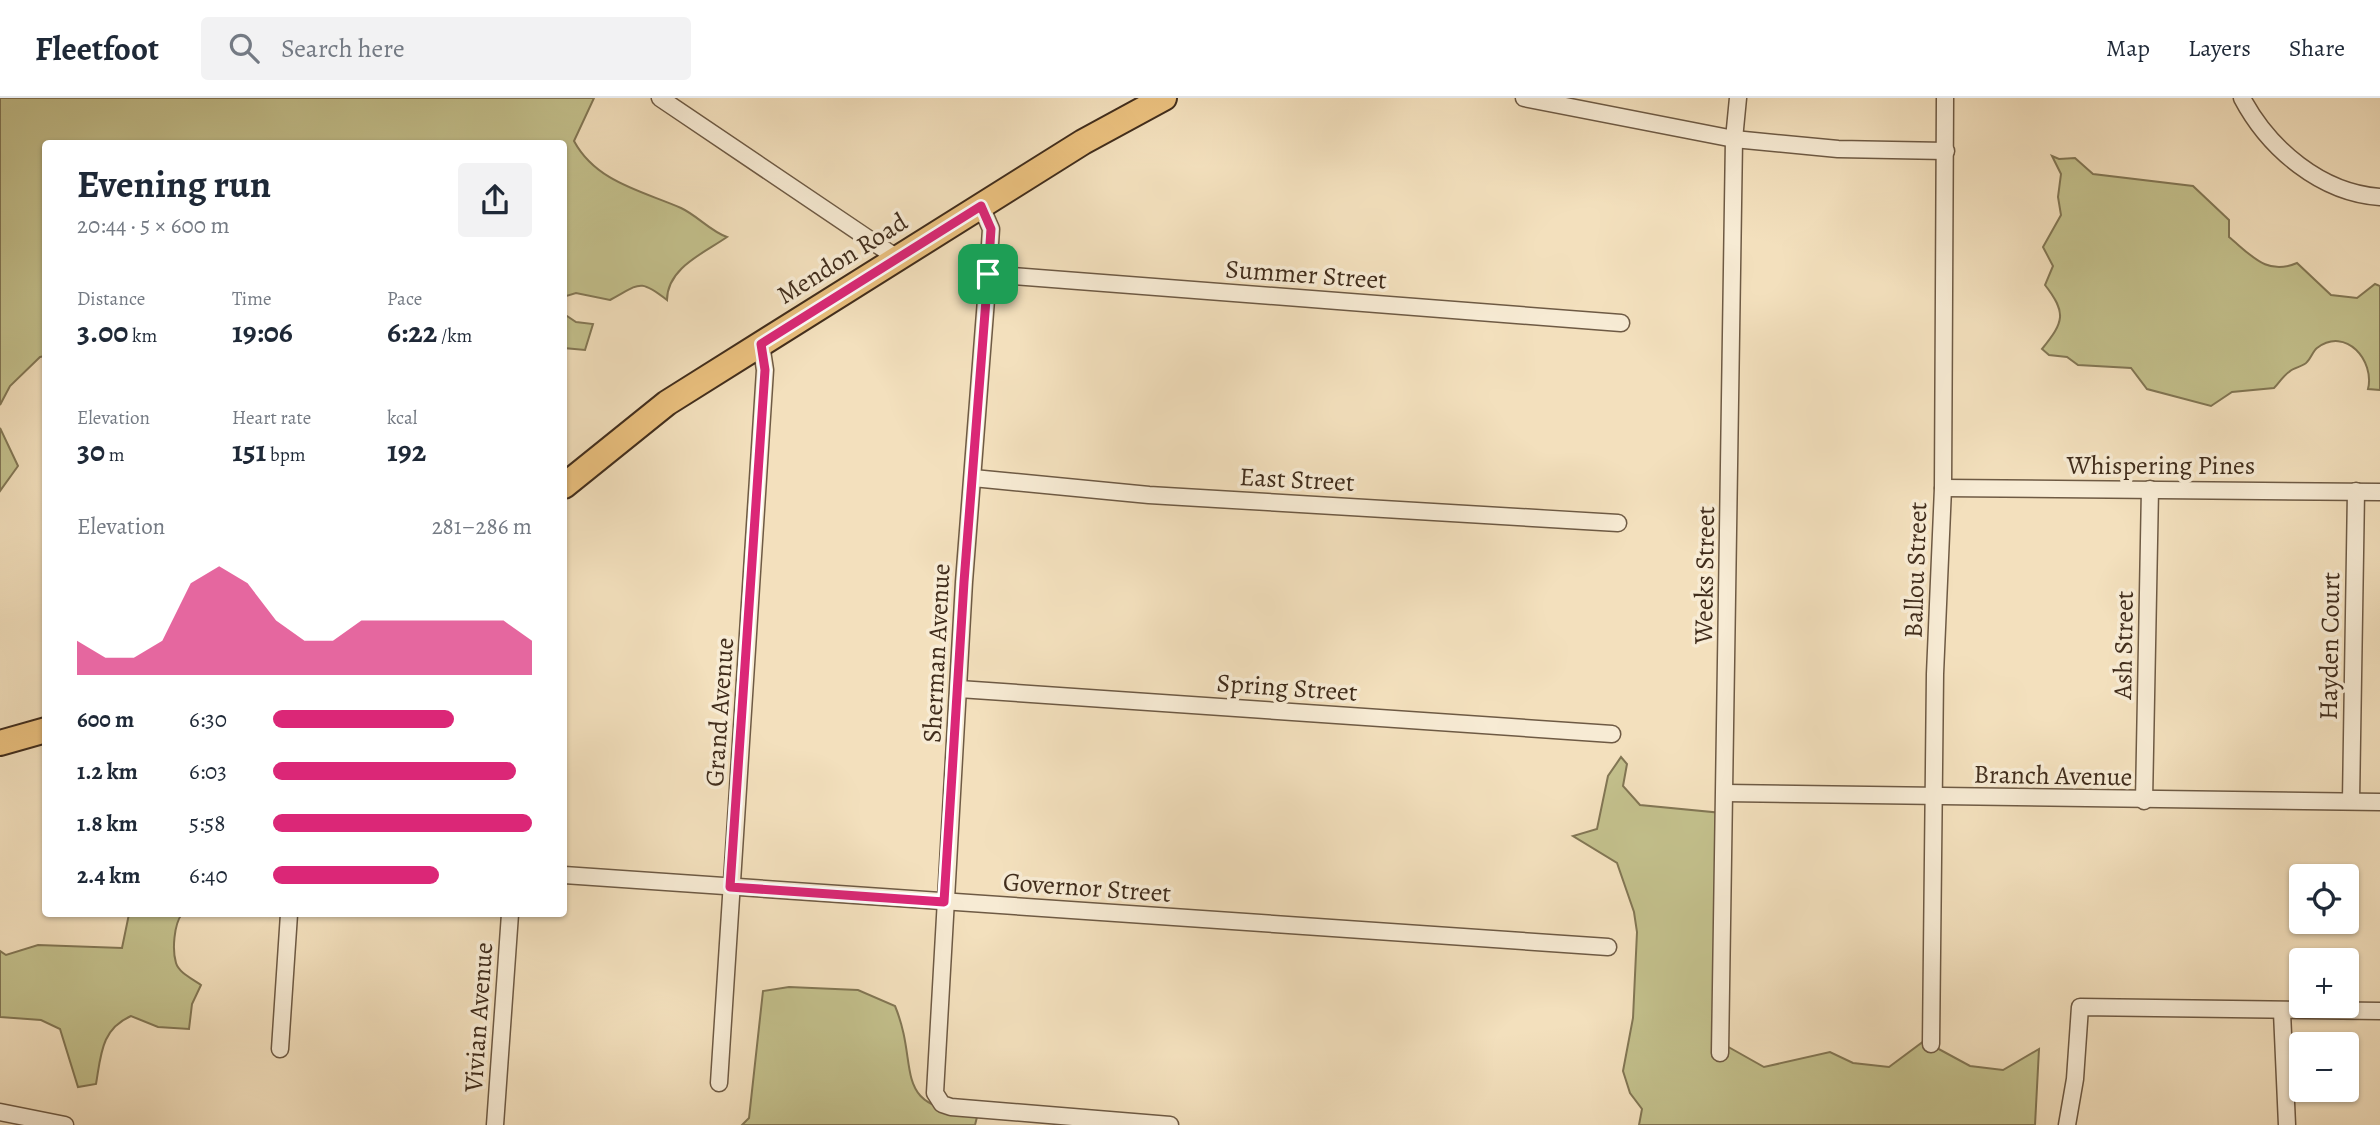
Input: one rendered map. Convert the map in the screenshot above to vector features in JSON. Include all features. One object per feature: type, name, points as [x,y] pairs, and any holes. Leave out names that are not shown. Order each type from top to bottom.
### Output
[{"type":"main road","name":"Mendon Road","points":[[567,484],[667,403],[1083,142],[1164,98]]},
{"type":"main road","points":[[0,743],[42,731]]},
{"type":"street","points":[[660,98],[897,258]]},
{"type":"street","points":[[1524,98],[1734,139],[1838,149],[1946,151]]},
{"type":"street","name":"Weeks Street","points":[[1720,1053],[1734,139],[1738,98]]},
{"type":"street","name":"Ballou Street","points":[[1931,1044],[1933,798],[1942,488],[1945,98]]},
{"type":"street","points":[[2242,98],[2252,116],[2291,159],[2341,190],[2380,197]]},
{"type":"street","name":"Sherman Avenue","points":[[981,206],[991,229],[964,582],[935,1093],[942,1104],[1170,1125]]},
{"type":"street","name":"Summer Street","points":[[988,274],[1621,323]]},
{"type":"street","name":"Grand Avenue","points":[[719,1083],[765,370],[761,344]]},
{"type":"street","name":"East Street","points":[[973,478],[1149,495],[1618,523]]},
{"type":"street","name":"Whispering Pines","points":[[1942,488],[2380,492]]},
{"type":"street","name":"Ash Street","points":[[2144,801],[2150,489]]},
{"type":"street","name":"Hayden Court","points":[[2351,801],[2356,491]]},
{"type":"street","name":"Spring Street","points":[[959,689],[1612,734]]},
{"type":"street","name":"Branch Avenue","points":[[1725,793],[2144,801],[2380,802]]},
{"type":"street","name":"Governor Street","points":[[567,875],[1608,947]]},
{"type":"street","points":[[280,1049],[289,917]]},
{"type":"street","name":"Vivian Avenue","points":[[495,1125],[510,917]]},
{"type":"street","points":[[2067,1125],[2075,1079],[2080,1007],[2282,1012],[2380,1011]]},
{"type":"street","points":[[2282,1012],[2287,1125]]},
{"type":"street","points":[[0,1112],[65,1125]]},
{"type":"shaded area","points":[[0,98],[594,98],[574,141],[583,155],[607,176],[621,184],[681,208],[727,237],[680,270],[673,279],[667,300],[645,286],[634,287],[610,300],[576,293],[567,296],[567,140],[42,140],[42,357],[10,386],[0,405]]},
{"type":"shaded area","points":[[2052,156],[2059,159],[2075,158],[2093,174],[2193,186],[2229,220],[2229,237],[2253,257],[2277,267],[2297,263],[2331,295],[2357,298],[2375,284],[2380,286],[2380,390],[2368,389],[2369,378],[2363,358],[2348,344],[2338,341],[2328,342],[2317,348],[2305,364],[2291,370],[2274,388],[2232,392],[2211,406],[2147,389],[2131,368],[2078,365],[2067,357],[2049,355],[2042,349],[2055,332],[2060,317],[2057,303],[2045,285],[2053,266],[2043,247],[2061,215],[2058,197],[2061,174]]},
{"type":"shaded area","points":[[567,316],[576,322],[593,324],[585,350],[567,348]]},
{"type":"shaded area","points":[[0,428],[18,466],[0,491]]},
{"type":"shaded area","points":[[1621,757],[1627,764],[1623,786],[1640,805],[1722,813],[1716,1040],[1764,1067],[1830,1052],[1853,1063],[1889,1067],[1924,1041],[1970,1066],[2003,1070],[2039,1049],[2035,1125],[1639,1125],[1642,1109],[1630,1093],[1623,1071],[1633,1018],[1637,932],[1634,912],[1617,863],[1573,836],[1597,829],[1608,776]]},
{"type":"shaded area","points":[[128,917],[180,917],[174,937],[176,963],[183,973],[201,985],[192,1004],[189,1029],[158,1027],[131,1016],[121,1021],[104,1044],[96,1084],[78,1087],[60,1029],[41,1020],[0,1017],[0,951],[6,955],[38,945],[122,948]]},
{"type":"shaded area","points":[[789,987],[858,990],[895,1006],[912,1081],[918,1093],[929,1103],[975,1115],[975,1125],[742,1125],[749,1118],[763,991]]},
{"type":"route","points":[[981,206],[991,229],[988,274],[964,582],[944,902],[730,887],[743,733],[765,370],[761,344],[981,206]]}]
